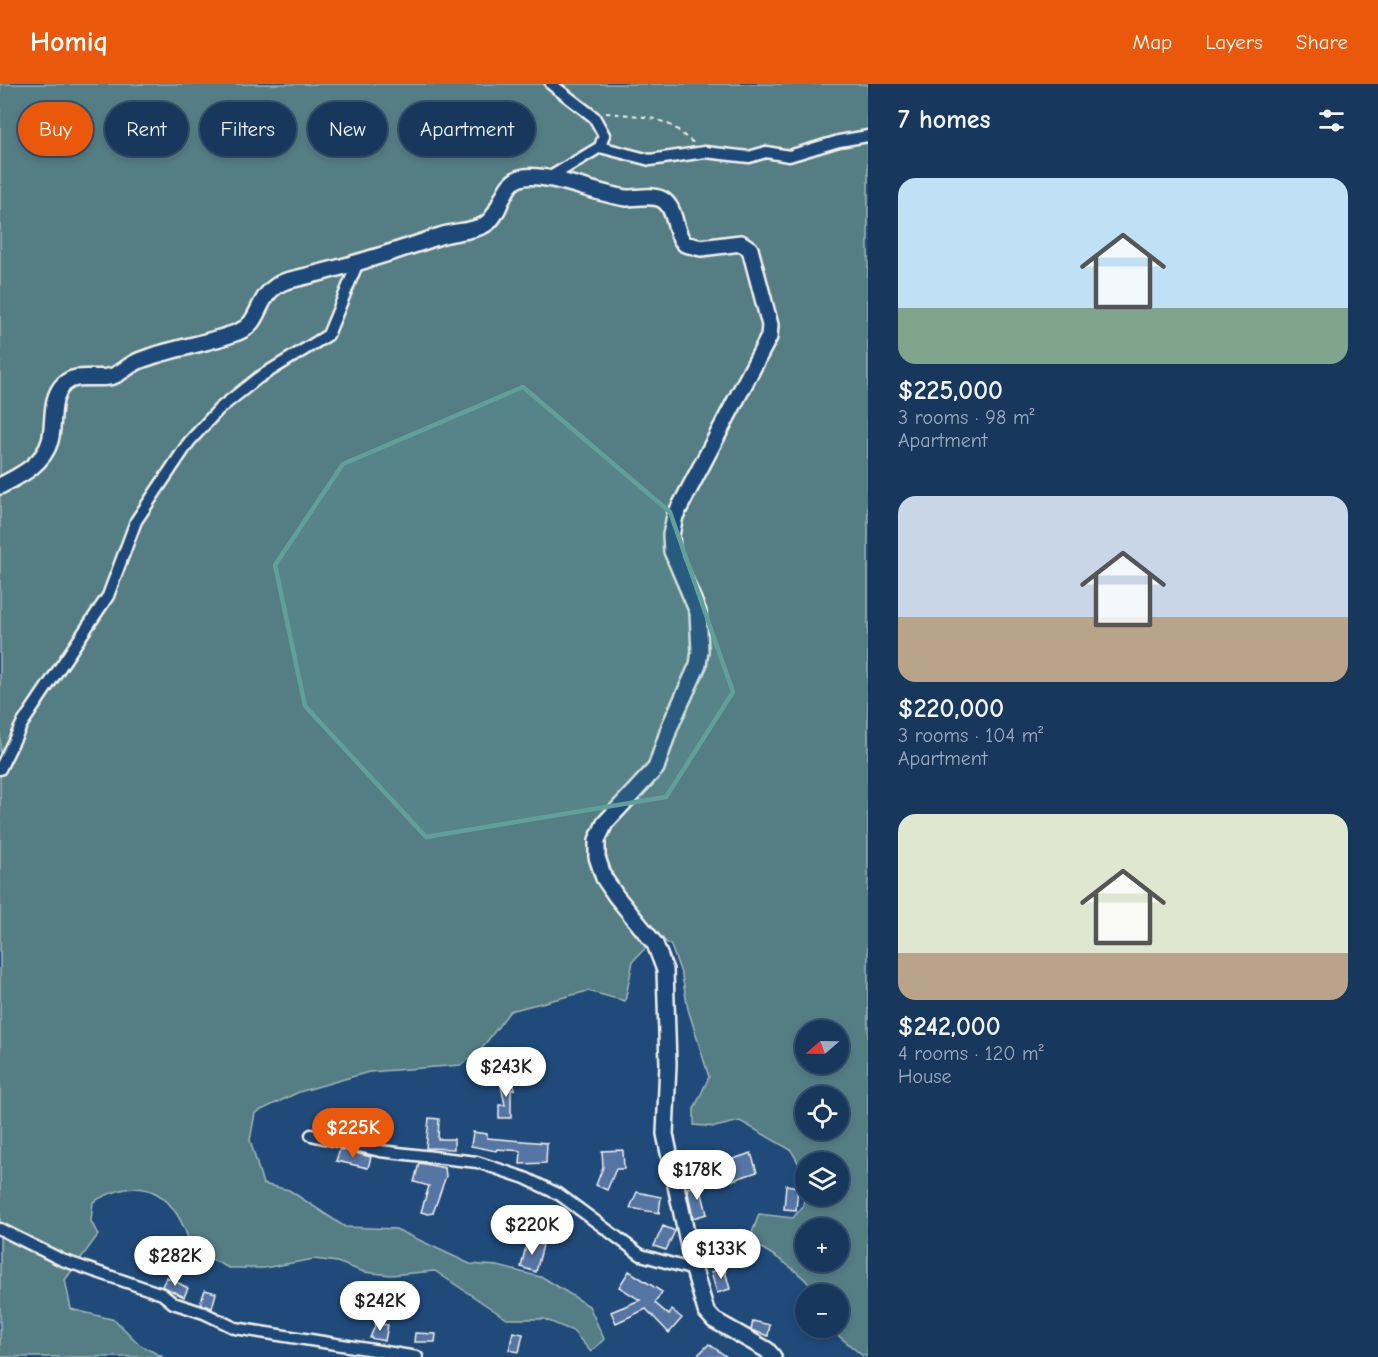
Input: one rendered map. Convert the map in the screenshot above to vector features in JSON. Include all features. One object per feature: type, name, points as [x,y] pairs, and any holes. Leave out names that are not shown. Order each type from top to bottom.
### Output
[{"type":"street","points":[[544,180],[600,147],[604,135],[594,117],[551,84]]},
{"type":"street","points":[[600,147],[650,160],[705,152],[749,158],[766,152],[789,156],[839,141],[868,136]]},
{"type":"street","points":[[0,486],[34,465],[46,450],[50,441],[56,398],[68,381],[111,376],[141,360],[239,332],[252,321],[265,295],[274,286],[483,225],[495,214],[513,182],[526,177],[626,198],[662,200],[671,210],[680,239],[692,247],[735,243],[746,245],[752,254],[770,325],[765,346],[672,525],[672,551],[698,612],[700,651],[698,665],[670,726],[656,768],[605,823],[597,840],[597,857],[604,878],[655,944],[664,970],[668,1064],[665,1134],[694,1270],[709,1315],[766,1350],[773,1357]]},
{"type":"street","points":[[0,769],[22,724],[108,596],[136,521],[189,442],[219,409],[258,378],[328,335],[358,262]]},
{"type":"street","points":[[310,1135],[380,1151],[477,1162],[525,1178],[560,1195],[641,1255],[694,1270]]},
{"type":"street","points":[[0,1228],[62,1260],[162,1294],[173,1303],[204,1313],[235,1328],[417,1357]]},
{"type":"path","points":[[602,113],[628,114],[663,123],[676,128],[705,152]]},
{"type":"highlighted area","points":[[523,387],[670,512],[733,692],[666,797],[426,837],[305,706],[275,565],[343,464]]},
{"type":"green space","points":[[0,84],[868,84],[868,1356],[863,1356],[841,1338],[849,1338],[849,1284],[809,1284],[796,1272],[849,1272],[849,1218],[795,1218],[795,1271],[749,1241],[759,1214],[793,1218],[803,1206],[849,1206],[849,1152],[795,1152],[795,1157],[791,1150],[740,1121],[715,1127],[694,1125],[694,1109],[709,1077],[688,1009],[682,976],[671,946],[658,935],[633,961],[625,1001],[588,991],[510,1011],[479,1052],[461,1065],[369,1072],[299,1092],[255,1113],[250,1140],[263,1184],[289,1190],[345,1227],[396,1229],[470,1264],[498,1266],[544,1278],[589,1306],[604,1339],[591,1352],[573,1331],[544,1319],[507,1319],[435,1271],[391,1275],[364,1272],[337,1262],[314,1259],[264,1268],[229,1268],[192,1250],[177,1215],[168,1202],[157,1194],[144,1189],[129,1189],[112,1193],[93,1202],[91,1221],[98,1235],[65,1280],[71,1309],[115,1320],[140,1345],[163,1357],[0,1357]]},
{"type":"building","points":[[512,1078],[515,1089],[511,1090],[511,1118],[499,1118],[499,1105],[505,1105],[500,1081]]},
{"type":"building","points":[[429,1118],[439,1119],[438,1139],[454,1139],[454,1149],[426,1148]]},
{"type":"building","points":[[473,1132],[487,1134],[487,1138],[547,1143],[546,1163],[520,1164],[521,1151],[497,1149],[496,1151],[471,1146]]},
{"type":"building","points":[[340,1149],[371,1157],[368,1168],[336,1161]]},
{"type":"building","points":[[623,1150],[624,1169],[616,1169],[607,1190],[596,1185],[603,1167],[602,1151]]},
{"type":"building","points":[[751,1153],[757,1172],[718,1185],[712,1166]]},
{"type":"building","points":[[419,1163],[445,1168],[446,1176],[433,1213],[421,1212],[429,1186],[414,1182]]},
{"type":"building","points":[[700,1185],[707,1214],[693,1218],[687,1188]]},
{"type":"building","points":[[786,1185],[795,1186],[796,1210],[784,1209]]},
{"type":"building","points":[[637,1192],[661,1197],[659,1213],[630,1208]]},
{"type":"building","points":[[663,1226],[675,1231],[666,1250],[654,1246]]},
{"type":"building","points":[[527,1242],[543,1245],[536,1272],[521,1267]]},
{"type":"building","points":[[724,1267],[730,1289],[717,1293],[711,1272]]},
{"type":"building","points":[[629,1271],[662,1292],[655,1303],[669,1315],[672,1310],[682,1318],[669,1333],[646,1309],[616,1323],[611,1312],[640,1300],[619,1287]]},
{"type":"building","points":[[167,1277],[188,1288],[184,1297],[162,1286]]},
{"type":"building","points":[[205,1290],[216,1293],[212,1308],[200,1304]]},
{"type":"building","points":[[753,1321],[770,1325],[768,1336],[751,1330]]},
{"type":"building","points":[[376,1323],[388,1325],[385,1341],[370,1338]]},
{"type":"building","points":[[513,1332],[523,1334],[519,1352],[509,1350]]},
{"type":"building","points":[[415,1333],[436,1334],[435,1342],[414,1342]]},
{"type":"building","points":[[709,1344],[727,1357],[696,1357]]}]
